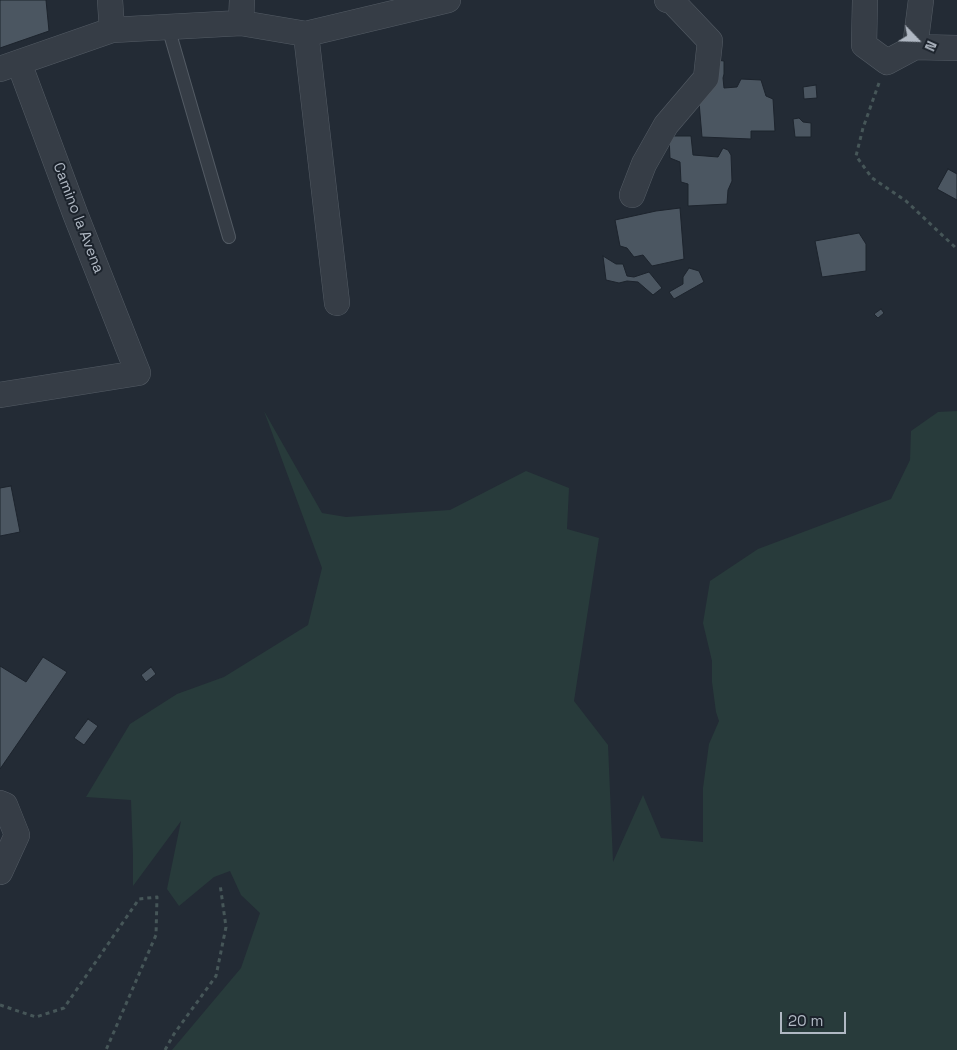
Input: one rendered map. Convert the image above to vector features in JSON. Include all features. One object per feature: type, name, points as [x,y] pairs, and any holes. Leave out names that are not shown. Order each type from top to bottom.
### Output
[{"type":"street","points":[[110,0],[112,30]]},
{"type":"street","points":[[10,66],[112,30],[168,27],[241,11],[306,34],[448,0]]},
{"type":"street","points":[[632,195],[644,164],[666,126],[706,78],[710,41],[673,2],[667,0]]},
{"type":"street","points":[[865,0],[864,44],[887,62],[915,47],[957,48]]},
{"type":"street","points":[[915,47],[921,0]]},
{"type":"street","points":[[306,34],[337,303]]},
{"type":"street","name":"Camino la Avena","points":[[0,395],[138,373],[76,216],[10,66]]},
{"type":"street","points":[[0,803],[5,806],[17,835],[0,872]]},
{"type":"lane","points":[[168,27],[229,237]]},
{"type":"path","points":[[887,62],[863,128],[856,156],[872,178],[906,201],[957,249]]},
{"type":"path","points":[[166,1050],[174,1034],[216,976],[226,927],[220,884]]},
{"type":"path","points":[[0,1005],[36,1017],[64,1008],[139,899],[157,897],[156,935],[106,1050]]},
{"type":"shaded area","points":[[264,411],[322,513],[346,517],[450,510],[526,471],[569,488],[567,529],[599,538],[574,701],[608,745],[613,862],[643,795],[661,838],[703,842],[703,788],[709,744],[719,721],[712,682],[712,661],[703,623],[710,581],[758,549],[891,499],[910,460],[911,431],[938,412],[957,411],[957,1050],[172,1050],[241,968],[260,913],[241,895],[230,871],[214,877],[179,906],[167,889],[181,821],[133,886],[131,800],[86,797],[130,724],[177,694],[224,677],[308,625],[322,568]]},
{"type":"building","points":[[0,0],[46,0],[49,31],[0,48]]},
{"type":"building","points":[[716,60],[724,61],[724,88],[737,87],[741,79],[761,80],[766,96],[773,99],[775,131],[751,131],[751,139],[702,137],[699,102]]},
{"type":"building","points":[[816,85],[817,98],[804,99],[803,87]]},
{"type":"building","points":[[799,118],[803,122],[811,123],[811,137],[795,137],[793,119]]},
{"type":"building","points":[[669,136],[691,136],[693,155],[718,157],[723,148],[728,150],[731,155],[732,181],[728,190],[727,204],[688,206],[688,184],[681,182],[680,162],[670,158]]},
{"type":"building","points":[[948,169],[957,174],[957,200],[937,189]]},
{"type":"building","points":[[680,208],[684,259],[652,266],[643,255],[634,257],[627,248],[620,246],[615,220]]},
{"type":"building","points":[[859,233],[866,244],[866,271],[822,277],[815,241]]},
{"type":"building","points":[[603,256],[616,264],[623,264],[627,276],[634,277],[649,272],[662,288],[653,295],[638,282],[627,281],[619,283],[606,280]]},
{"type":"building","points":[[689,268],[699,271],[704,282],[674,299],[669,292],[683,284],[683,277]]},
{"type":"building","points":[[881,309],[884,313],[878,318],[874,314]]},
{"type":"building","points":[[11,486],[20,532],[0,536],[0,488]]},
{"type":"building","points":[[43,657],[67,672],[0,769],[0,666],[26,682]]},
{"type":"building","points":[[151,667],[156,674],[146,682],[141,675]]},
{"type":"building","points":[[88,719],[98,726],[84,745],[74,738]]}]
